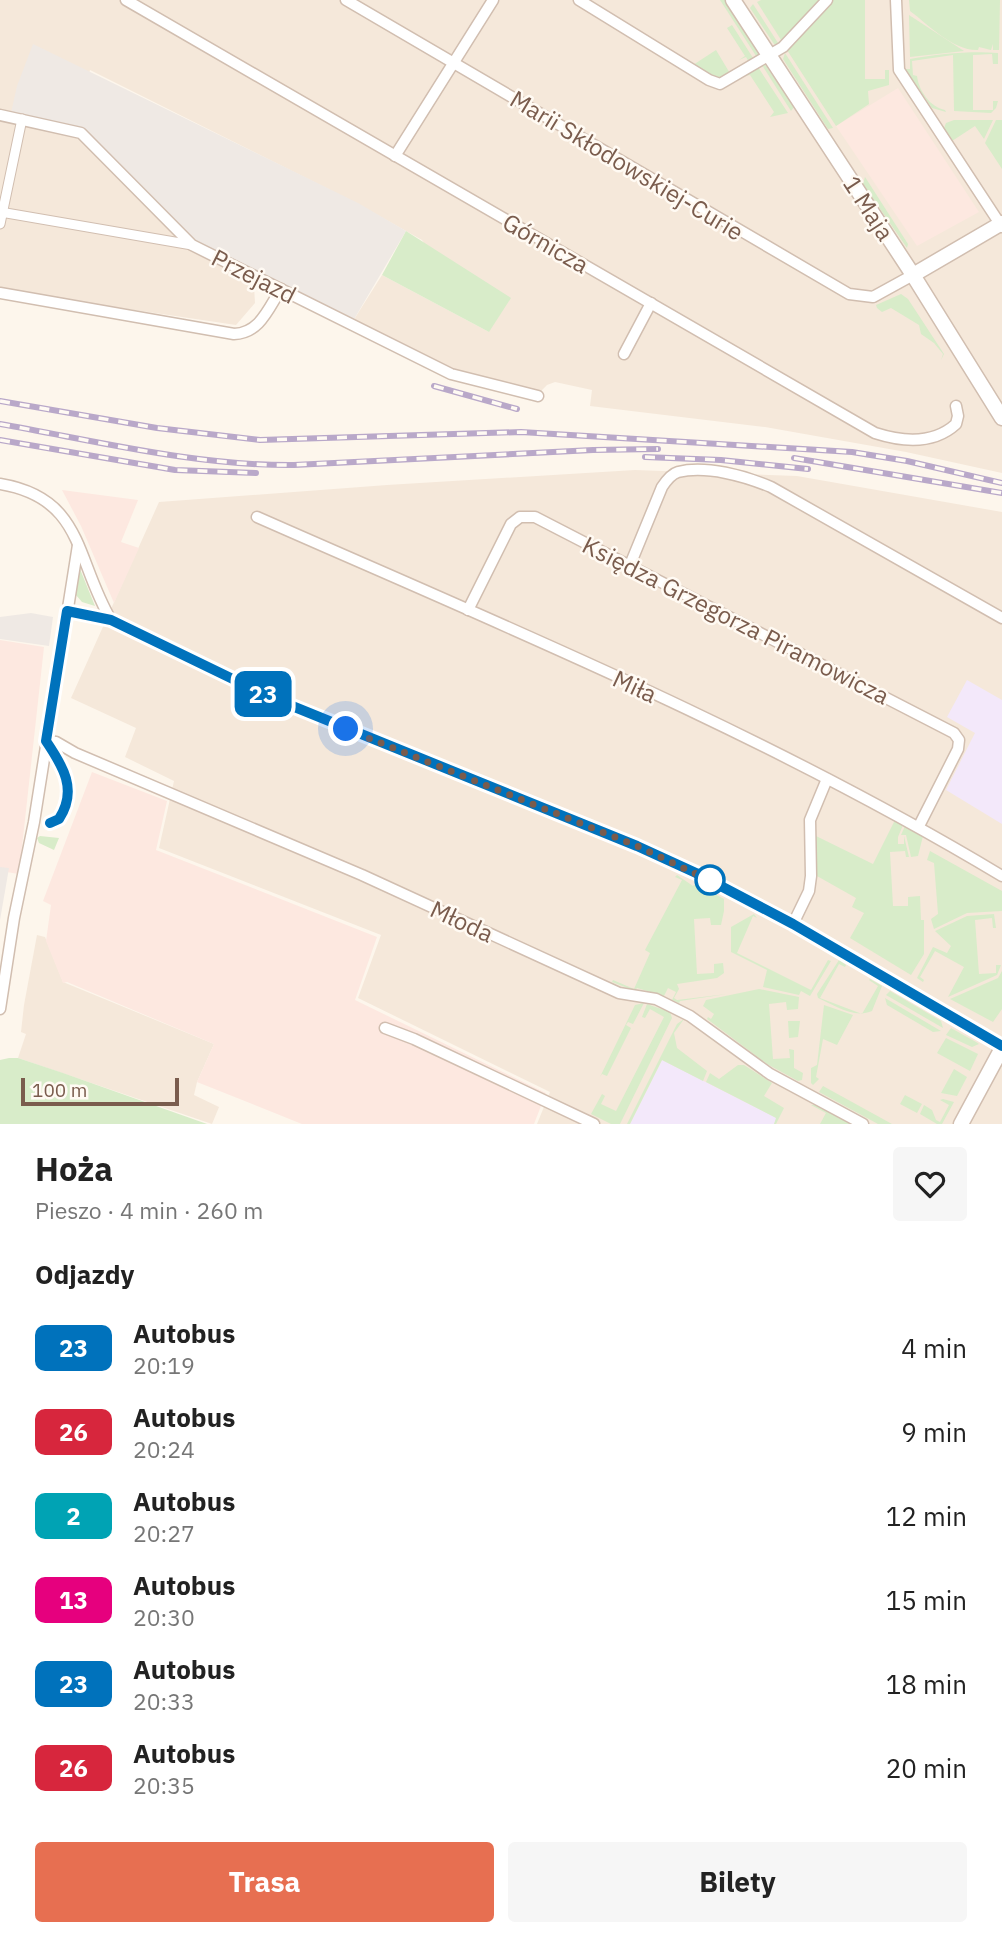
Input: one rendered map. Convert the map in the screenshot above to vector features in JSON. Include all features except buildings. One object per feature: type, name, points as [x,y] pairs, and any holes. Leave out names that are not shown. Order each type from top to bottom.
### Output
[{"type":"street","name":"Górnicza","points":[[126,0],[875,433],[909,441],[930,437],[956,424],[956,406]]},
{"type":"street","name":"Marii Skłodowskiej-Curie","points":[[346,0],[849,294],[873,296],[912,275]]},
{"type":"street","points":[[396,156],[493,0]]},
{"type":"street","points":[[579,0],[718,83],[727,81],[769,56],[790,40],[827,0]]},
{"type":"street","name":"1 Maja","points":[[733,0],[1002,418]]},
{"type":"street","points":[[896,0],[899,69],[1002,225],[912,275]]},
{"type":"street","name":"Przejazd","points":[[0,115],[76,131],[85,136],[192,245],[451,374],[538,396]]},
{"type":"street","points":[[0,224],[22,119]]},
{"type":"street","points":[[1,212],[192,245]]},
{"type":"street","points":[[0,293],[234,334],[247,332],[258,326],[281,289]]},
{"type":"street","points":[[624,354],[651,303]]},
{"type":"street","points":[[630,565],[662,487],[670,476],[678,472],[702,471],[741,475],[771,487],[1002,618]]},
{"type":"street","points":[[0,484],[30,490],[65,519],[78,545],[97,597],[111,620]]},
{"type":"street","name":"Księdza Grzegorza Piramowicza","points":[[468,610],[508,528],[516,519],[525,515],[535,516],[954,733],[959,740],[958,749],[919,826]]},
{"type":"street","name":"Miła","points":[[257,517],[748,738],[919,826],[1002,876]]},
{"type":"street","points":[[0,1009],[22,872],[32,834],[78,545]]},
{"type":"street","points":[[67,611],[111,620],[270,697],[637,846],[696,873],[793,924],[1002,1047],[961,1124]]},
{"type":"street","name":"Młoda","points":[[46,741],[56,742],[75,753],[362,875],[619,993],[663,1003],[690,1016],[770,1074],[863,1124]]},
{"type":"street","points":[[793,924],[809,891],[810,820],[827,779]]},
{"type":"street","points":[[385,1028],[414,1039],[594,1124]]},
{"type":"shaded area","points":[[0,0],[1002,0],[1002,473],[906,452],[765,427],[590,406],[592,390],[555,382],[540,392],[452,370],[353,321],[382,275],[489,332],[422,240],[358,204],[90,70],[75,127],[196,243],[257,271],[255,303],[236,325],[0,290]]},
{"type":"shaded area","points":[[33,44],[358,203],[406,231],[353,321],[196,243],[83,130],[11,113],[17,86]]},
{"type":"shaded area","points":[[898,88],[979,212],[917,246],[836,126]]},
{"type":"shaded area","points":[[635,470],[797,476],[1002,512],[1002,1124],[537,1124],[550,1092],[358,998],[381,935],[159,848],[174,781],[125,757],[136,728],[71,698],[159,502]]},
{"type":"shaded area","points":[[62,490],[138,500],[121,542],[139,548],[114,603],[81,526]]},
{"type":"shaded area","points":[[31,613],[53,617],[49,646],[0,639],[0,617]]},
{"type":"shaded area","points":[[0,640],[44,647],[19,874],[0,871]]},
{"type":"shaded area","points":[[967,680],[1002,700],[1002,824],[946,790],[975,733],[947,717]]},
{"type":"shaded area","points":[[92,772],[167,801],[156,850],[377,937],[355,1000],[546,1093],[534,1124],[302,1124],[197,1082],[214,1044],[67,982],[63,983],[46,941],[51,905],[43,901]]},
{"type":"shaded area","points":[[0,867],[9,868],[0,920]]},
{"type":"shaded area","points":[[37,935],[45,937],[63,982],[214,1044],[194,1095],[219,1107],[212,1124],[18,1058],[26,1034],[21,1032],[24,1005]]},
{"type":"shaded area","points":[[662,1060],[777,1118],[774,1124],[630,1124]]},
{"type":"green space","points":[[720,0],[725,0],[760,55],[758,59]]},
{"type":"green space","points":[[821,0],[783,43],[757,2]]},
{"type":"green space","points":[[831,0],[865,0],[865,79],[885,79],[885,70],[889,70],[889,85],[868,91],[869,104],[836,126],[787,50]]},
{"type":"green space","points":[[909,0],[1000,0],[999,50],[993,50],[993,44],[991,50],[979,47],[978,50],[951,42],[910,11]]},
{"type":"green space","points":[[753,4],[780,46],[774,44],[750,8]]},
{"type":"green space","points":[[909,15],[964,51],[910,57]]},
{"type":"green space","points":[[732,25],[755,61],[750,64],[746,57],[739,60],[745,56],[727,28]]},
{"type":"green space","points":[[716,50],[731,75],[718,81],[693,65]]},
{"type":"green space","points":[[785,53],[833,128],[828,129],[783,59]]},
{"type":"green space","points":[[954,53],[998,53],[998,64],[993,64],[992,54],[973,55],[973,110],[993,110],[993,101],[998,101],[996,108],[991,113],[954,111],[953,55],[912,61],[913,75],[917,76],[923,93],[930,102],[946,112],[932,108],[905,69],[910,69],[910,59]]},
{"type":"green space","points":[[764,63],[794,107],[791,111],[762,65]]},
{"type":"green space","points":[[758,67],[788,113],[770,117],[774,112],[750,75],[744,76]]},
{"type":"green space","points":[[954,120],[993,120],[984,139],[975,126],[952,141],[944,128],[946,123]]},
{"type":"green space","points":[[996,120],[1002,120],[1002,169],[985,143]]},
{"type":"green space","points":[[865,177],[908,244],[907,248],[863,184]]},
{"type":"green space","points":[[406,231],[511,298],[489,332],[382,275]]},
{"type":"green space","points":[[901,294],[908,299],[944,354],[941,360],[943,354],[921,334],[919,325],[891,308],[882,312],[877,308],[876,305]]},
{"type":"green space","points":[[80,569],[95,606],[82,602],[76,595]]},
{"type":"green space","points":[[895,820],[903,825],[898,844],[904,844],[904,836],[909,857],[906,857],[905,851],[890,852],[893,906],[908,906],[908,897],[920,896],[921,920],[924,920],[924,954],[911,975],[850,938],[864,913],[852,907],[856,898],[817,876],[814,835],[873,864]]},
{"type":"green space","points":[[905,826],[923,836],[918,856],[911,857],[906,835],[901,835]]},
{"type":"green space","points":[[37,838],[59,838],[54,850],[39,843]]},
{"type":"green space","points":[[930,851],[1002,891],[1002,911],[967,913],[934,929],[931,919],[938,914],[934,863],[927,860]]},
{"type":"green space","points":[[677,875],[693,886],[695,884],[704,888],[703,892],[710,896],[713,893],[724,899],[721,925],[711,925],[710,918],[694,919],[697,974],[714,973],[714,964],[723,963],[724,973],[717,978],[677,984],[679,989],[674,998],[677,1000],[727,994],[679,1003],[672,1000],[676,992],[668,988],[664,996],[637,988],[635,991],[612,982],[613,980],[634,989],[650,953],[645,950],[682,880],[675,877]]},
{"type":"green space","points":[[754,914],[757,918],[753,916],[737,953],[811,990],[828,960],[831,961],[810,996],[801,991],[799,995],[763,987],[767,970],[731,952],[731,927]]},
{"type":"green space","points":[[994,914],[996,928],[993,928],[992,918],[975,920],[979,974],[996,973],[996,965],[1001,965],[997,975],[948,997],[964,967],[935,951],[920,977],[923,982],[917,978],[933,947],[947,953],[951,946],[935,931],[967,916]]},
{"type":"green space","points":[[839,960],[845,967],[839,964],[820,998],[860,1013],[844,1010],[818,998],[817,994]]},
{"type":"green space","points":[[1002,971],[1002,1009],[993,1022],[950,999],[998,978]]},
{"type":"green space","points":[[870,979],[882,986],[872,1011],[862,1013],[878,986]]},
{"type":"green space","points":[[759,989],[799,997],[798,1009],[787,1010],[786,1002],[769,1004],[773,1059],[790,1058],[789,1049],[794,1050],[794,1068],[803,1073],[802,1080],[798,1081],[767,1064],[707,1019],[711,1019],[714,1014],[703,1006],[706,1000]]},
{"type":"green space","points":[[890,991],[941,1021],[943,1028],[886,995]]},
{"type":"green space","points":[[885,998],[941,1031],[933,1032],[887,1005]]},
{"type":"green space","points":[[644,1003],[633,1024],[628,1022],[626,1025],[631,1028],[607,1076],[602,1074],[600,1077],[635,1005]]},
{"type":"green space","points":[[647,1004],[670,1012],[672,1018],[620,1124],[611,1124],[591,1114],[602,1094],[605,1096],[601,1104],[616,1111],[664,1017],[650,1009],[645,1018],[642,1017]]},
{"type":"green space","points":[[824,1005],[853,1015],[837,1045],[823,1039],[816,1077],[819,1079],[813,1085],[811,1068],[817,1065]]},
{"type":"green space","points":[[684,1019],[674,1033],[677,1048],[707,1071],[703,1081],[662,1060],[630,1124],[627,1124],[677,1024]]},
{"type":"green space","points":[[788,1021],[800,1021],[798,1037],[789,1038]]},
{"type":"green space","points":[[951,1028],[979,1044],[972,1047],[946,1035]]},
{"type":"green space","points":[[946,1038],[978,1054],[970,1071],[937,1053]]},
{"type":"green space","points":[[18,1058],[63,1073],[207,1124],[0,1124],[0,1060]]},
{"type":"green space","points":[[738,1065],[744,1065],[772,1083],[764,1096],[784,1108],[776,1124],[776,1118],[706,1082],[710,1073],[719,1079]]},
{"type":"green space","points":[[954,1069],[967,1077],[957,1096],[941,1093]]},
{"type":"green space","points":[[823,1086],[892,1124],[878,1124],[819,1092]]},
{"type":"green space","points":[[905,1095],[922,1104],[917,1113],[900,1104]]},
{"type":"green space","points":[[940,1100],[954,1102],[942,1124],[920,1114],[924,1105],[932,1110],[936,1120],[940,1122],[949,1105]]},
{"type":"green space","points":[[811,1105],[817,1105],[852,1124],[820,1124],[826,1113]]},
{"type":"railway","points":[[434,386],[517,409]]},
{"type":"railway","points":[[0,401],[157,428],[260,440],[521,432],[852,452],[907,461],[1002,483]]},
{"type":"railway","points":[[0,424],[183,457],[257,464],[294,465],[658,449]]},
{"type":"railway","points":[[0,440],[175,470],[256,473]]},
{"type":"railway","points":[[645,457],[721,460],[808,469]]},
{"type":"railway","points":[[794,458],[1002,493]]},
{"type":"bus line","name":"23","points":[[50,823],[59,819],[69,795],[65,771],[46,741],[67,611],[111,620],[270,697],[637,846],[694,872],[907,988],[1002,1046]]},
{"type":"route","points":[[346,729],[637,846],[713,882],[710,880]]}]
